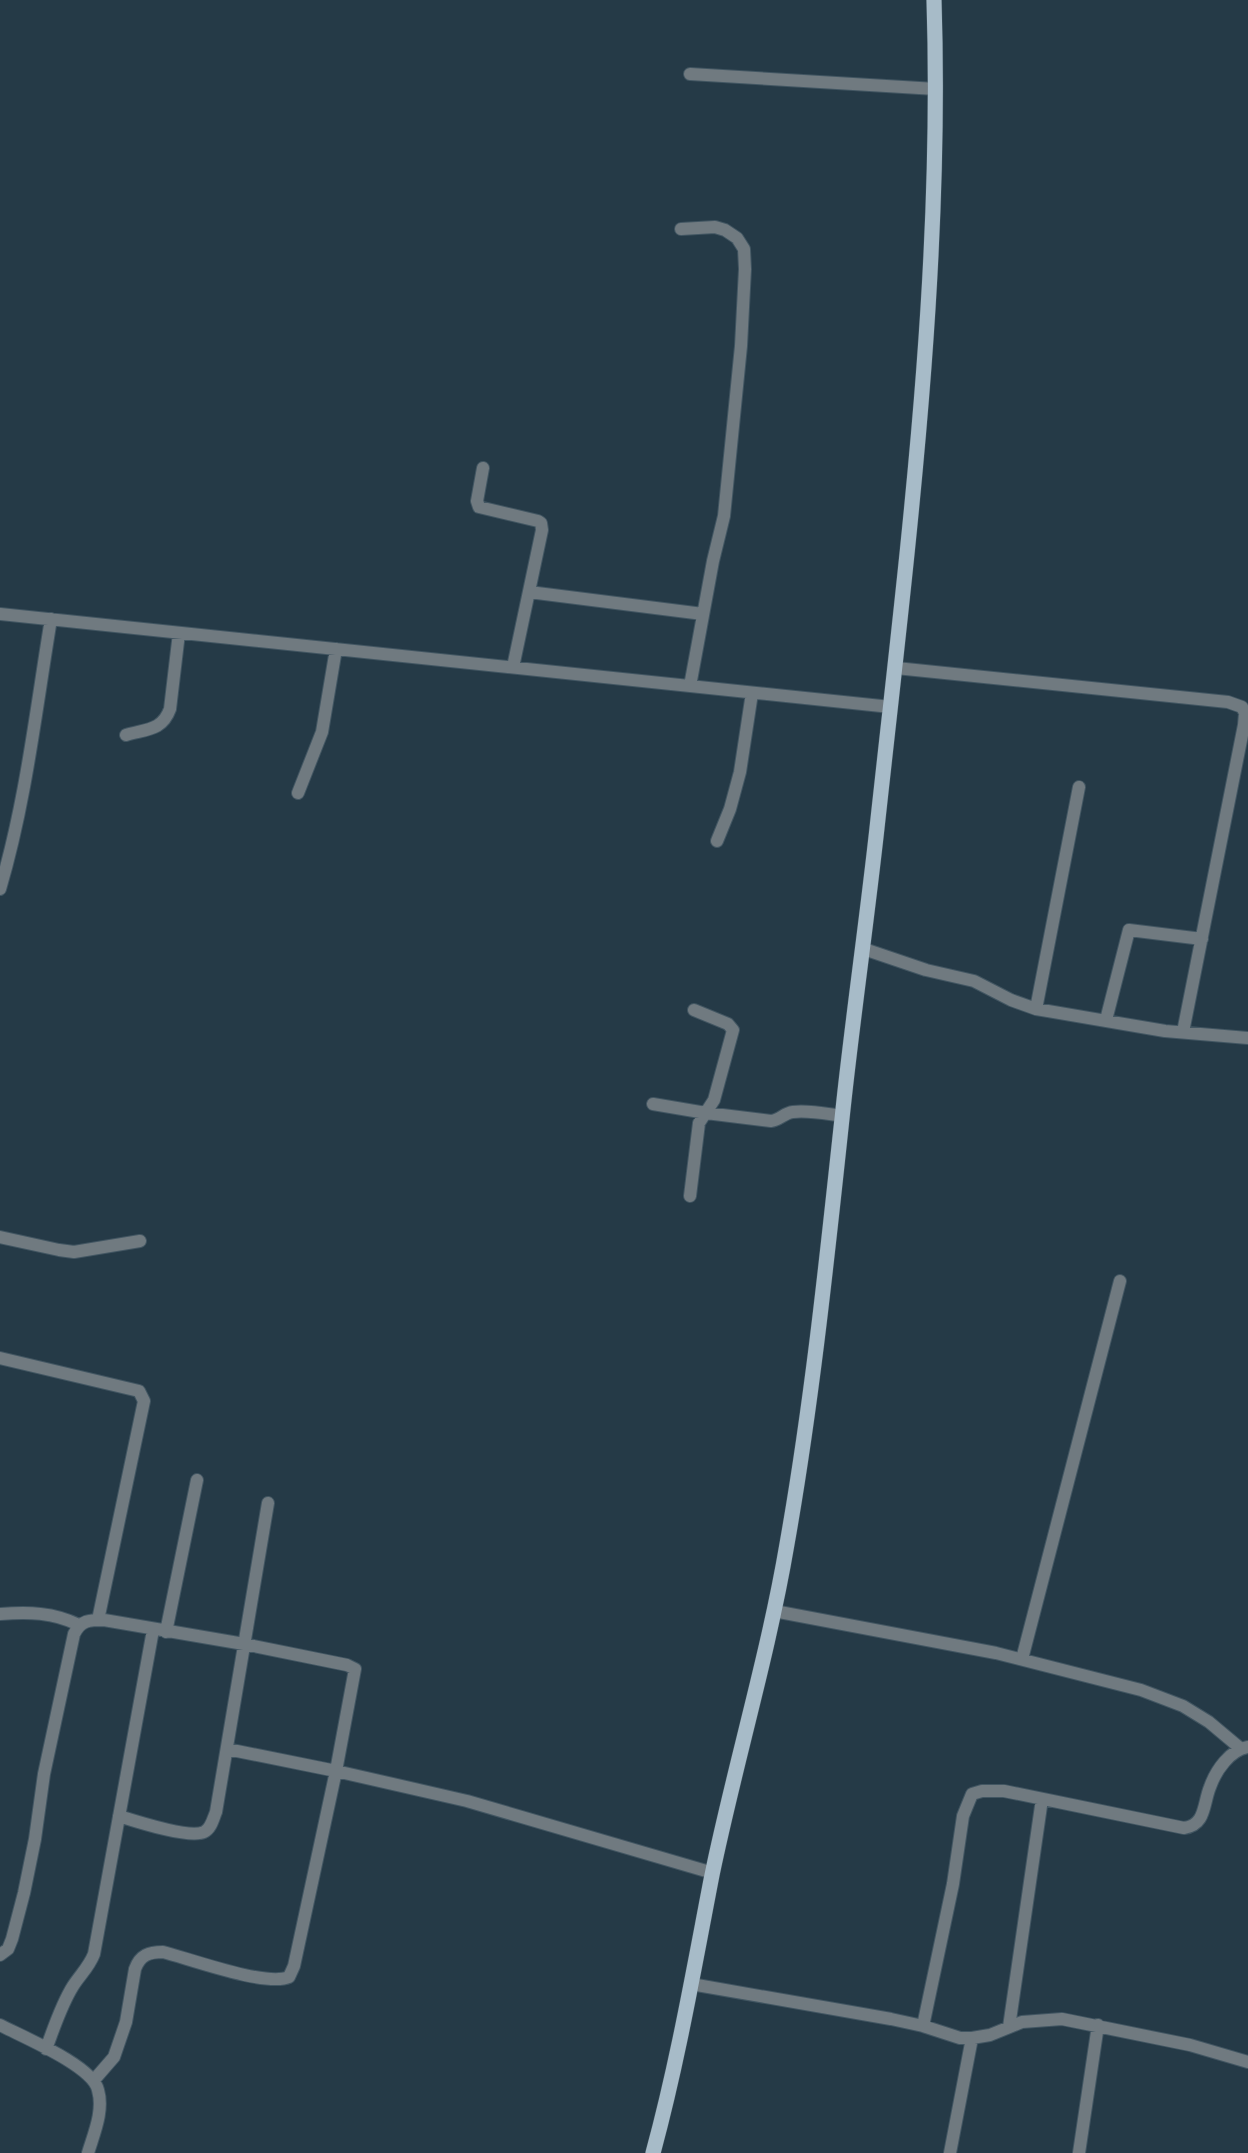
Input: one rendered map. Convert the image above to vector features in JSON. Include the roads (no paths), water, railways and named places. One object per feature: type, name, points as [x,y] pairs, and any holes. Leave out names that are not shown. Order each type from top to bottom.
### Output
[{"type":"main road","points":[[653,2153],[664,2114],[713,1873],[774,1611],[807,1419],[896,668],[920,418],[933,214],[936,88],[934,0]]},
{"type":"street","points":[[690,74],[936,88]]},
{"type":"street","points":[[681,229],[715,227],[725,230],[737,238],[744,249],[745,269],[741,346],[724,516],[690,686]]},
{"type":"street","points":[[483,468],[477,501],[480,507],[541,523],[542,536],[513,667]]},
{"type":"street","points":[[529,592],[703,614]]},
{"type":"street","points":[[0,614],[891,707]]},
{"type":"street","points":[[0,889],[22,802],[51,620]]},
{"type":"street","points":[[126,735],[161,725],[167,717],[171,709],[179,633]]},
{"type":"street","points":[[298,793],[322,732],[336,649]]},
{"type":"street","points":[[896,668],[1235,703],[1242,707],[1245,713],[1244,725],[1183,1032]]},
{"type":"street","points":[[717,841],[730,808],[740,772],[752,693]]},
{"type":"street","points":[[1036,1009],[1079,787]]},
{"type":"street","points":[[1106,1020],[1129,930],[1202,939]]},
{"type":"street","points":[[864,950],[926,970],[974,981],[1011,1000],[1036,1009],[1183,1032],[1248,1038]]},
{"type":"street","points":[[690,1196],[699,1123],[714,1100],[733,1030],[728,1024],[694,1010]]},
{"type":"street","points":[[653,1104],[771,1121],[778,1120],[783,1114],[793,1112],[843,1116]]},
{"type":"street","points":[[0,1237],[74,1252],[140,1241]]},
{"type":"street","points":[[1022,1659],[1120,1281]]},
{"type":"street","points":[[0,1358],[139,1391],[144,1401],[98,1620]]},
{"type":"street","points":[[46,2049],[73,1984],[89,1966],[94,1954],[119,1816],[160,1631],[197,1480]]},
{"type":"street","points":[[119,1816],[186,1833],[203,1833],[210,1827],[216,1812],[268,1503]]},
{"type":"street","points":[[774,1611],[1022,1659],[1141,1690],[1183,1706],[1244,1748],[1229,1757],[1219,1769],[1210,1787],[1204,1811],[1192,1827],[1184,1828],[992,1790],[972,1794],[963,1816],[953,1884],[923,2026]]},
{"type":"street","points":[[0,1614],[34,1612],[57,1616],[79,1625]]},
{"type":"street","points":[[0,1955],[8,1949],[21,1904],[35,1839],[47,1763],[74,1634],[79,1625],[83,1622],[98,1620],[244,1644],[347,1665],[356,1669],[294,1966],[289,1977],[282,1980],[262,1979],[163,1952],[144,1955],[138,1961],[135,1969],[126,2022],[114,2057],[94,2079]]},
{"type":"street","points":[[227,1749],[467,1801],[713,1873]]},
{"type":"street","points":[[1009,2027],[1042,1799]]},
{"type":"street","points":[[691,1984],[923,2026],[960,2037],[990,2036],[1022,2022],[1062,2019],[1190,2045],[1248,2062]]},
{"type":"street","points":[[0,2025],[87,2072],[94,2079],[100,2098],[99,2113],[88,2153]]},
{"type":"street","points":[[1079,2153],[1098,2025]]},
{"type":"street","points":[[950,2153],[972,2038]]}]
